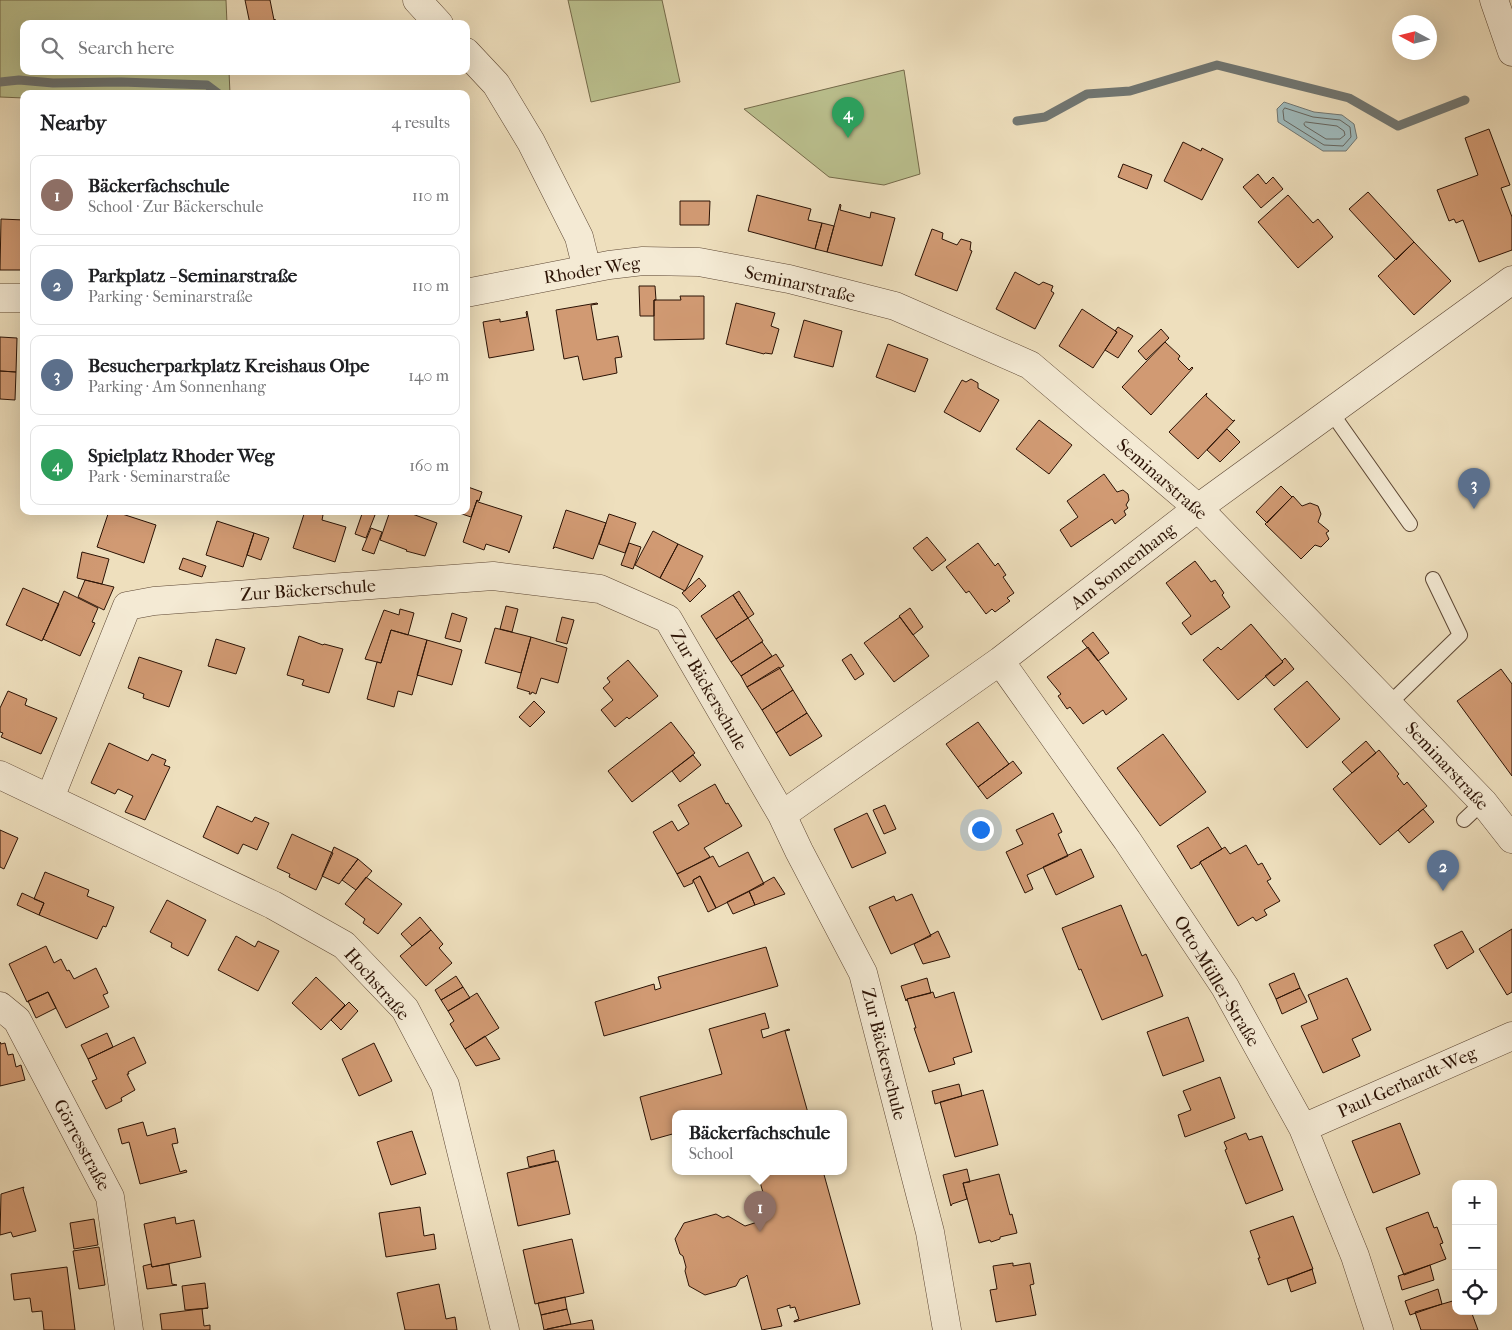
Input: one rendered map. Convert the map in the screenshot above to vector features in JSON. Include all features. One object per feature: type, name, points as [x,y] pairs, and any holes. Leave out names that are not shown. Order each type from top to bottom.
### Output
[{"type":"street","points":[[417,0],[435,20]]},
{"type":"street","points":[[1494,0],[1511,43]]},
{"type":"street","points":[[470,56],[496,84],[531,142],[579,236],[587,269]]},
{"type":"street","name":"Rhoder Weg","points":[[470,292],[587,269],[643,261],[699,262],[719,266]]},
{"type":"street","name":"Seminarstraße","points":[[719,266],[789,279],[895,306],[1030,365],[1198,508],[1389,704],[1474,811],[1512,839]]},
{"type":"street","name":"Am Sonnenhang","points":[[782,815],[1000,661],[1198,508],[1512,280]]},
{"type":"street","points":[[0,298],[20,298]]},
{"type":"street","name":"Zur Bäckerschule","points":[[50,798],[127,606],[154,601],[493,576],[600,589],[668,619],[782,815],[863,973],[930,1232],[947,1330]]},
{"type":"street","name":"Otto-Müller-Straße","points":[[1000,661],[1127,840],[1225,987],[1302,1128],[1355,1256],[1379,1330]]},
{"type":"street","name":"Hochstraße","points":[[0,775],[273,905],[344,945],[405,1009],[445,1085],[505,1330]]},
{"type":"street","name":"Görresstraße","points":[[0,1006],[17,1020],[110,1197],[129,1330]]},
{"type":"street","name":"Paul-Gerhardt-Weg","points":[[1302,1128],[1512,1036]]},
{"type":"lane","points":[[1331,412],[1410,524]]},
{"type":"lane","points":[[1389,704],[1460,635],[1434,579]]},
{"type":"green space","points":[[0,0],[226,0],[227,20],[20,20],[20,75],[229,75],[230,90],[20,90],[20,98],[0,97]]},
{"type":"green space","points":[[568,0],[662,0],[680,82],[591,102]]},
{"type":"green space","points":[[904,70],[920,174],[884,185],[829,177],[744,109]]},
{"type":"water","points":[[1284,102],[1314,112],[1342,115],[1354,124],[1357,138],[1346,151],[1323,151],[1278,122],[1277,109]]},
{"type":"building","points":[[245,0],[270,0],[274,20],[249,20]]},
{"type":"building","points":[[1489,129],[1510,185],[1501,188],[1512,217],[1512,250],[1479,262],[1463,220],[1456,223],[1454,219],[1449,221],[1437,190],[1478,175],[1465,138]]},
{"type":"building","points":[[1183,142],[1201,151],[1202,148],[1223,159],[1202,200],[1164,181]]},
{"type":"building","points":[[1123,164],[1152,175],[1147,189],[1118,177]]},
{"type":"building","points":[[1258,174],[1266,184],[1273,177],[1283,189],[1261,208],[1243,187]]},
{"type":"building","points":[[1368,192],[1414,242],[1396,260],[1349,209]]},
{"type":"building","points":[[757,195],[811,209],[808,220],[822,223],[815,249],[748,231]]},
{"type":"building","points":[[1288,195],[1313,223],[1318,219],[1333,237],[1298,268],[1258,222]]},
{"type":"building","points":[[680,201],[710,201],[709,225],[680,225]]},
{"type":"building","points":[[840,204],[840,210],[870,218],[871,212],[895,218],[882,266],[827,252]]},
{"type":"building","points":[[1,219],[20,220],[20,270],[0,270]]},
{"type":"building","points":[[822,223],[834,226],[827,252],[815,249]]},
{"type":"building","points":[[932,229],[943,233],[942,239],[957,245],[961,239],[971,242],[970,250],[972,251],[957,291],[915,275]]},
{"type":"building","points":[[1414,242],[1451,281],[1414,315],[1378,276]]},
{"type":"building","points":[[1015,272],[1039,285],[1043,282],[1053,286],[1051,291],[1054,293],[1035,329],[996,309]]},
{"type":"building","points":[[639,286],[655,286],[654,316],[640,316]]},
{"type":"building","points":[[680,296],[704,296],[704,339],[654,340],[654,300],[681,300]]},
{"type":"building","points":[[597,303],[591,305],[597,340],[618,336],[622,357],[615,358],[617,373],[583,380],[578,356],[564,359],[556,310]]},
{"type":"building","points":[[736,303],[775,313],[771,326],[779,329],[772,354],[764,354],[726,344]]},
{"type":"building","points":[[1082,309],[1117,332],[1093,368],[1059,346]]},
{"type":"building","points":[[527,311],[534,350],[489,358],[483,322],[500,319],[500,322],[527,317]]},
{"type":"building","points":[[804,320],[842,331],[833,367],[794,357]]},
{"type":"building","points":[[1118,327],[1133,336],[1118,358],[1105,350],[1117,332],[1115,331]]},
{"type":"building","points":[[1161,329],[1169,338],[1146,360],[1138,351]]},
{"type":"building","points":[[0,337],[17,338],[16,372],[0,371]]},
{"type":"building","points":[[1165,342],[1180,356],[1178,359],[1189,370],[1193,368],[1151,415],[1122,387]]},
{"type":"building","points":[[888,344],[928,359],[915,392],[876,377]]},
{"type":"building","points":[[0,371],[16,372],[15,400],[0,399]]},
{"type":"building","points":[[971,379],[978,383],[978,388],[999,400],[980,432],[944,412],[962,380],[966,382]]},
{"type":"building","points":[[1207,393],[1206,396],[1233,421],[1235,420],[1198,459],[1169,432]]},
{"type":"building","points":[[1039,420],[1072,445],[1049,474],[1016,449]]},
{"type":"building","points":[[1227,429],[1240,442],[1220,462],[1207,450]]},
{"type":"building","points":[[1104,474],[1117,492],[1123,490],[1128,494],[1129,500],[1126,505],[1128,508],[1124,511],[1126,515],[1115,524],[1112,519],[1071,547],[1060,530],[1078,517],[1067,501]]},
{"type":"building","points":[[1281,486],[1292,497],[1267,523],[1256,512]]},
{"type":"building","points":[[470,488],[482,492],[471,517],[465,515],[470,515]]},
{"type":"building","points":[[1293,496],[1302,506],[1310,503],[1318,506],[1321,514],[1318,522],[1329,531],[1326,533],[1329,539],[1321,547],[1315,545],[1301,559],[1265,524]]},
{"type":"building","points":[[477,500],[478,502],[522,516],[509,553],[486,544],[484,550],[463,542]]},
{"type":"building","points":[[566,510],[606,523],[593,559],[555,547],[553,549]]},
{"type":"building","points":[[609,514],[636,523],[625,553],[599,544]]},
{"type":"building","points":[[108,515],[125,515],[156,525],[144,563],[97,547]]},
{"type":"building","points":[[304,515],[323,515],[322,520],[346,527],[335,562],[293,548]]},
{"type":"building","points":[[362,515],[375,515],[366,538],[355,534]]},
{"type":"building","points":[[389,515],[415,515],[437,523],[425,556],[406,551],[380,540]]},
{"type":"building","points":[[217,521],[254,533],[243,567],[206,555]]},
{"type":"building","points":[[371,528],[382,532],[374,554],[362,550]]},
{"type":"building","points":[[653,531],[678,544],[660,578],[635,565]]},
{"type":"building","points":[[254,533],[269,538],[261,560],[247,555]]},
{"type":"building","points":[[927,537],[946,560],[932,571],[913,548]]},
{"type":"building","points":[[629,543],[641,547],[633,569],[621,565]]},
{"type":"building","points":[[978,543],[995,566],[998,563],[1006,575],[1003,577],[1014,593],[1007,598],[1010,601],[995,612],[992,609],[986,614],[969,591],[966,593],[946,567]]},
{"type":"building","points":[[678,544],[703,556],[685,591],[660,578]]},
{"type":"building","points":[[82,552],[109,559],[102,584],[77,578]]},
{"type":"building","points":[[183,558],[206,566],[202,577],[179,569]]},
{"type":"building","points":[[1195,561],[1211,582],[1215,580],[1224,593],[1222,595],[1230,607],[1191,635],[1182,623],[1191,616],[1166,583]]},
{"type":"building","points":[[699,578],[706,586],[690,602],[682,593]]},
{"type":"building","points":[[85,580],[114,587],[104,610],[78,597]]},
{"type":"building","points":[[23,588],[59,604],[42,641],[6,625]]},
{"type":"building","points":[[64,591],[98,608],[92,622],[95,623],[80,656],[43,639]]},
{"type":"building","points":[[739,591],[754,614],[748,618],[733,595]]},
{"type":"building","points":[[733,595],[748,618],[716,639],[701,616]]},
{"type":"building","points":[[506,606],[518,609],[512,632],[500,629]]},
{"type":"building","points":[[910,608],[923,627],[913,635],[899,616]]},
{"type":"building","points":[[400,609],[414,613],[408,635],[391,630],[381,663],[365,659],[384,610],[399,615]]},
{"type":"building","points":[[452,613],[467,618],[460,642],[445,638]]},
{"type":"building","points":[[562,617],[574,620],[567,644],[556,641]]},
{"type":"building","points":[[900,617],[929,656],[894,682],[864,643]]},
{"type":"building","points":[[748,618],[763,641],[731,662],[716,639]]},
{"type":"building","points":[[1251,624],[1283,662],[1238,700],[1203,660],[1218,647],[1221,650]]},
{"type":"building","points":[[495,628],[531,637],[521,673],[485,663]]},
{"type":"building","points":[[391,630],[427,640],[412,695],[398,691],[394,707],[367,699],[377,662],[381,663]]},
{"type":"building","points":[[1093,632],[1109,653],[1098,661],[1082,641]]},
{"type":"building","points":[[299,636],[323,645],[343,649],[329,693],[302,685],[304,680],[287,675]]},
{"type":"building","points":[[531,637],[567,648],[558,683],[541,678],[536,694],[532,692],[529,694],[530,692],[517,688]]},
{"type":"building","points":[[216,639],[245,648],[236,674],[208,666]]},
{"type":"building","points":[[427,640],[462,650],[452,685],[417,675]]},
{"type":"building","points":[[762,642],[772,656],[741,676],[731,662]]},
{"type":"building","points":[[1088,647],[1127,699],[1106,715],[1103,710],[1083,724],[1070,707],[1067,709],[1058,696],[1061,694],[1047,677]]},
{"type":"building","points":[[776,654],[784,666],[747,687],[741,676]]},
{"type":"building","points":[[851,654],[864,674],[855,680],[842,660]]},
{"type":"building","points":[[139,657],[182,671],[169,707],[143,698],[144,694],[128,688]]},
{"type":"building","points":[[1285,658],[1294,669],[1274,686],[1265,676],[1283,662]]},
{"type":"building","points":[[628,660],[658,696],[629,719],[627,717],[615,727],[601,710],[613,700],[603,688],[610,682],[607,678]]},
{"type":"building","points":[[779,667],[793,690],[762,710],[747,687]]},
{"type":"building","points":[[1501,669],[1512,684],[1512,776],[1457,701]]},
{"type":"building","points":[[1307,681],[1340,719],[1307,748],[1274,709]]},
{"type":"building","points":[[793,690],[807,713],[776,733],[762,710]]},
{"type":"building","points":[[8,691],[27,699],[25,705],[57,718],[41,754],[1,737],[3,733],[0,732],[0,708]]},
{"type":"building","points":[[534,701],[545,712],[530,727],[519,717]]},
{"type":"building","points":[[807,713],[822,736],[790,756],[776,733]]},
{"type":"building","points":[[671,722],[695,753],[632,802],[608,771]]},
{"type":"building","points":[[978,722],[1009,764],[978,787],[946,744]]},
{"type":"building","points":[[1163,734],[1206,792],[1160,826],[1117,768]]},
{"type":"building","points":[[1366,741],[1376,753],[1352,773],[1342,762]]},
{"type":"building","points":[[109,743],[148,761],[152,754],[166,760],[164,765],[170,767],[145,820],[125,812],[133,796],[118,789],[115,794],[91,783]]},
{"type":"building","points":[[1379,750],[1399,774],[1397,776],[1404,785],[1407,782],[1427,806],[1380,845],[1333,789]]},
{"type":"building","points":[[693,755],[701,765],[680,782],[672,771]]},
{"type":"building","points":[[1013,761],[1022,773],[987,799],[978,787]]},
{"type":"building","points":[[715,784],[726,804],[728,803],[742,826],[704,848],[710,857],[677,874],[653,832],[672,821],[678,831],[689,824],[678,805]]},
{"type":"building","points":[[885,805],[896,829],[884,834],[873,810]]},
{"type":"building","points":[[217,806],[252,822],[255,817],[269,823],[257,850],[243,844],[238,854],[203,837]]},
{"type":"building","points":[[1423,809],[1434,822],[1409,843],[1398,830]]},
{"type":"building","points":[[867,813],[886,853],[852,868],[834,829]]},
{"type":"building","points":[[1053,813],[1062,832],[1058,834],[1068,856],[1027,875],[1033,889],[1025,893],[1006,852],[1023,844],[1016,830]]},
{"type":"building","points":[[1208,827],[1222,849],[1191,869],[1177,846]]},
{"type":"building","points":[[0,830],[18,838],[4,869],[0,867]]},
{"type":"building","points":[[292,834],[333,853],[316,890],[289,877],[290,874],[277,868]]},
{"type":"building","points":[[1246,845],[1258,865],[1262,863],[1271,879],[1267,881],[1280,901],[1264,910],[1267,915],[1256,921],[1253,917],[1238,926],[1200,862],[1225,847],[1230,854]]},
{"type":"building","points":[[334,847],[358,859],[339,884],[322,876]]},
{"type":"building","points":[[1081,849],[1094,877],[1056,895],[1043,867]]},
{"type":"building","points":[[748,852],[764,884],[716,908],[700,876],[693,880],[693,883],[684,887],[677,874],[713,856],[719,867]]},
{"type":"building","points":[[358,859],[372,871],[356,890],[342,880]]},
{"type":"building","points":[[45,872],[89,890],[87,896],[114,907],[106,927],[103,926],[97,939],[39,915],[44,903],[34,899]]},
{"type":"building","points":[[700,876],[716,908],[708,912],[693,880]]},
{"type":"building","points":[[366,877],[402,904],[378,934],[363,923],[365,919],[345,904]]},
{"type":"building","points":[[774,877],[785,894],[755,905],[749,891]]},
{"type":"building","points":[[749,891],[755,905],[733,914],[727,902]]},
{"type":"building","points":[[22,893],[44,903],[39,915],[17,905]]},
{"type":"building","points":[[912,894],[931,936],[891,954],[869,907],[894,896],[896,901]]},
{"type":"building","points":[[167,900],[206,920],[188,956],[171,947],[172,943],[150,932]]},
{"type":"building","points":[[1121,905],[1142,956],[1146,954],[1163,996],[1102,1020],[1062,928]]},
{"type":"building","points":[[420,917],[431,930],[412,946],[401,934]]},
{"type":"building","points":[[1512,929],[1512,992],[1507,995],[1479,949]]},
{"type":"building","points":[[431,930],[443,944],[439,948],[452,963],[426,986],[400,956]]},
{"type":"building","points":[[938,931],[950,957],[923,964],[914,944]]},
{"type":"building","points":[[1462,931],[1474,952],[1447,969],[1434,945]]},
{"type":"building","points":[[236,936],[255,947],[258,941],[279,951],[258,991],[218,970]]},
{"type":"building","points":[[46,946],[54,963],[61,959],[67,971],[69,970],[74,979],[96,968],[108,993],[103,995],[109,1007],[66,1028],[48,992],[27,1002],[9,964]]},
{"type":"building","points":[[766,947],[778,986],[604,1036],[595,1002],[654,984],[655,990],[661,988],[658,977]]},
{"type":"building","points":[[1294,973],[1300,988],[1276,999],[1269,984]]},
{"type":"building","points":[[456,976],[463,987],[441,1000],[435,990]]},
{"type":"building","points":[[316,977],[345,1005],[321,1030],[292,1003]]},
{"type":"building","points":[[927,978],[931,993],[907,999],[906,1001],[901,986]]},
{"type":"building","points":[[1347,978],[1371,1030],[1352,1039],[1360,1056],[1323,1073],[1301,1026],[1318,1019],[1308,995]]},
{"type":"building","points":[[463,987],[470,998],[448,1011],[441,1000]]},
{"type":"building","points":[[1300,988],[1307,1002],[1282,1014],[1276,999]]},
{"type":"building","points":[[48,992],[56,1008],[36,1018],[28,1001]]},
{"type":"building","points":[[933,992],[935,998],[954,992],[972,1052],[953,1058],[955,1064],[929,1072],[914,1028],[916,1028],[907,999]]},
{"type":"building","points":[[477,993],[499,1028],[465,1049],[450,1024],[454,1021],[448,1011]]},
{"type":"building","points":[[349,1002],[358,1011],[341,1030],[331,1020]]},
{"type":"building","points":[[765,1013],[769,1028],[761,1030],[763,1038],[789,1029],[785,1031],[807,1110],[672,1110],[672,1134],[651,1140],[640,1097],[722,1074],[709,1029]]},
{"type":"building","points":[[1188,1017],[1204,1061],[1163,1076],[1147,1032]]},
{"type":"building","points":[[107,1033],[113,1047],[88,1059],[81,1045]]},
{"type":"building","points":[[485,1036],[500,1059],[476,1066],[465,1049]]},
{"type":"building","points":[[134,1037],[146,1063],[127,1074],[135,1090],[121,1098],[122,1101],[106,1109],[92,1081],[97,1079],[88,1059]]},
{"type":"building","points":[[0,1042],[1,1044],[5,1043],[8,1055],[13,1054],[16,1067],[21,1065],[25,1080],[0,1086]]},
{"type":"building","points":[[374,1043],[392,1081],[359,1096],[342,1059]]},
{"type":"building","points":[[1220,1077],[1235,1118],[1185,1137],[1178,1115],[1191,1110],[1183,1091]]},
{"type":"building","points":[[959,1084],[962,1096],[935,1104],[932,1091]]},
{"type":"building","points":[[983,1090],[998,1145],[955,1157],[940,1102]]},
{"type":"building","points":[[143,1122],[147,1136],[175,1128],[178,1143],[172,1144],[180,1172],[186,1170],[187,1172],[140,1184],[129,1142],[122,1144],[118,1129]]},
{"type":"building","points":[[1400,1123],[1420,1174],[1373,1193],[1352,1141]]},
{"type":"building","points":[[412,1131],[426,1174],[391,1185],[377,1142]]},
{"type":"building","points":[[1246,1133],[1249,1140],[1262,1136],[1283,1190],[1246,1204],[1225,1150],[1227,1149],[1224,1142]]},
{"type":"building","points":[[554,1150],[556,1161],[529,1167],[527,1157]]},
{"type":"building","points":[[558,1161],[570,1214],[518,1226],[507,1173]]},
{"type":"building","points":[[967,1169],[970,1182],[963,1183],[967,1199],[951,1206],[943,1175]]},
{"type":"building","points":[[999,1174],[1017,1233],[1000,1237],[1000,1239],[991,1242],[990,1240],[979,1243],[963,1183]]},
{"type":"building","points":[[758,1175],[824,1175],[860,1304],[794,1322],[799,1319],[795,1307],[790,1308],[790,1305],[777,1309],[782,1326],[762,1330],[747,1275],[740,1279],[736,1286],[705,1295],[689,1286],[683,1256],[680,1254],[675,1239],[684,1223],[716,1214],[723,1218],[728,1216],[745,1226],[770,1218]]},
{"type":"building","points":[[24,1187],[36,1231],[13,1237],[11,1232],[0,1235],[1,1194]]},
{"type":"building","points":[[420,1207],[424,1236],[434,1234],[436,1249],[386,1257],[379,1213]]},
{"type":"building","points":[[1428,1212],[1434,1228],[1437,1227],[1443,1243],[1440,1244],[1446,1259],[1404,1275],[1386,1228]]},
{"type":"building","points":[[1293,1216],[1313,1269],[1268,1285],[1250,1231]]},
{"type":"building","points":[[175,1217],[176,1224],[194,1220],[201,1257],[152,1267],[144,1224]]},
{"type":"building","points":[[94,1219],[98,1245],[74,1249],[70,1223]]},
{"type":"building","points":[[572,1239],[584,1293],[535,1304],[523,1250]]},
{"type":"building","points":[[99,1247],[105,1285],[79,1289],[73,1251]]},
{"type":"building","points":[[1013,1263],[1013,1266],[1030,1263],[1034,1284],[1030,1285],[1036,1315],[996,1322],[990,1290],[997,1289],[993,1266]]},
{"type":"building","points":[[151,1264],[152,1267],[169,1264],[172,1284],[177,1285],[147,1289],[143,1266]]},
{"type":"building","points":[[1430,1265],[1434,1280],[1402,1290],[1398,1276]]},
{"type":"building","points":[[67,1267],[75,1330],[44,1330],[42,1311],[32,1312],[30,1298],[14,1300],[11,1274]]},
{"type":"building","points":[[1312,1269],[1316,1283],[1291,1292],[1287,1279]]},
{"type":"building","points":[[205,1283],[208,1308],[185,1310],[182,1286]]},
{"type":"building","points":[[439,1284],[446,1319],[455,1317],[457,1330],[405,1330],[397,1293]]},
{"type":"building","points":[[1438,1289],[1442,1304],[1410,1315],[1405,1301]]},
{"type":"building","points":[[565,1297],[567,1309],[541,1315],[538,1303]]},
{"type":"building","points":[[1452,1301],[1452,1315],[1472,1315],[1478,1330],[1421,1330],[1415,1312]]},
{"type":"building","points":[[208,1308],[202,1309],[204,1326],[210,1325],[210,1330],[162,1330],[160,1314]]},
{"type":"building","points":[[567,1309],[571,1324],[544,1330],[541,1315]]},
{"type":"building","points":[[592,1320],[594,1330],[547,1330],[547,1329]]},
{"type":"waterway","points":[[1017,121],[1045,117],[1087,94],[1130,91],[1217,65],[1349,98],[1398,126],[1465,100]]},
{"type":"waterway","points":[[0,82],[19,80],[53,83],[121,82],[207,85],[214,90]]},
{"type":"place","name":"Spielplatz Rhoder Weg","points":[[848,138]]},
{"type":"place","name":"Besucherparkplatz Kreishaus Olpe","points":[[1474,509]]},
{"type":"place","name":"Parkplatz - Seminarstraße","points":[[1443,891]]},
{"type":"place","name":"Bäckerfachschule","points":[[760,1232]]}]
